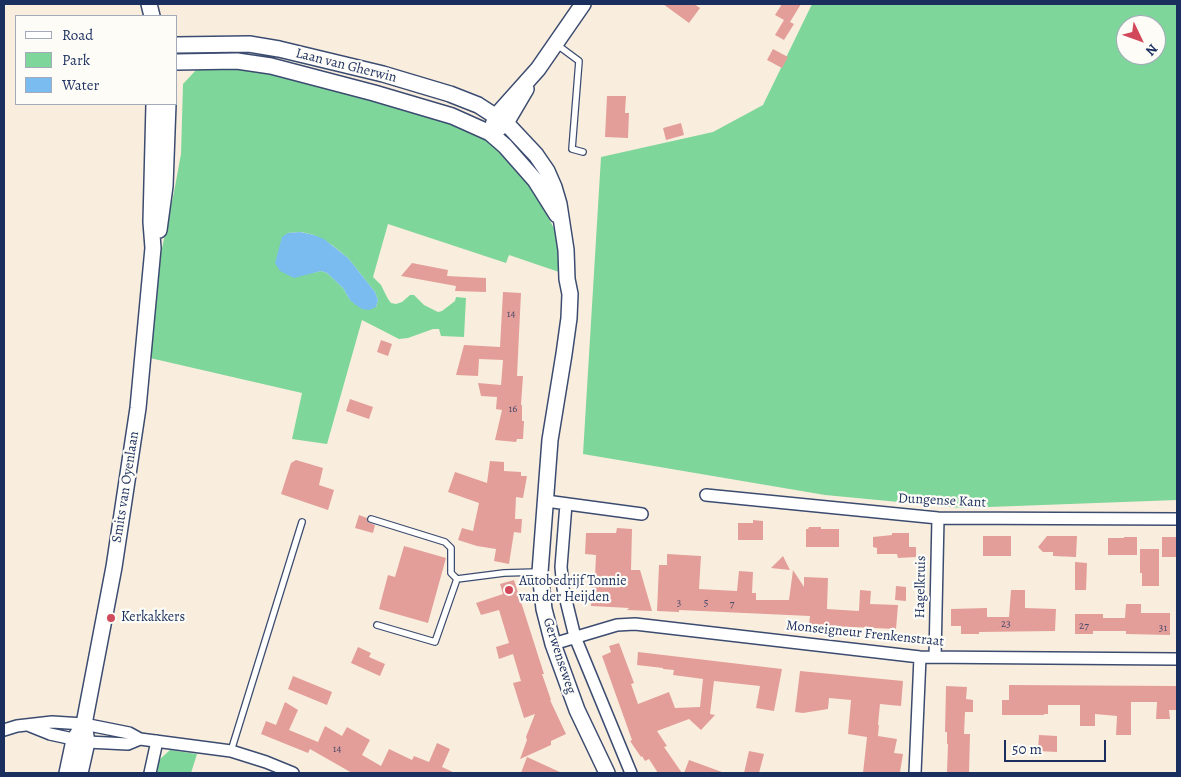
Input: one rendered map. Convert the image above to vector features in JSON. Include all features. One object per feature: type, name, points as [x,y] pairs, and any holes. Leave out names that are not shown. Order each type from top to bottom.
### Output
[{"type":"street","points":[[490,133],[556,44],[579,5]]},
{"type":"street","name":"Laan van Gherwin","points":[[178,44],[249,44],[279,49],[383,74],[450,94],[478,105],[501,120]]},
{"type":"street","name":"Laan van Gherwin","points":[[178,62],[237,61],[271,66],[417,105],[452,116],[490,133]]},
{"type":"street","name":"Smits van Oyenlaan","points":[[67,773],[80,741],[84,724],[114,567],[138,408],[153,248],[154,105]]},
{"type":"street","name":"Smits van Oyenlaan","points":[[153,248],[161,223],[165,186],[168,105]]},
{"type":"street","name":"Gerwenseweg","points":[[501,120],[536,155],[547,171],[554,187],[564,227],[567,279],[570,294],[569,318],[550,440],[540,572],[544,609],[553,644],[577,710],[607,773]]},
{"type":"street","name":"Gerwenseweg","points":[[490,133],[523,165],[547,198],[564,227]]},
{"type":"street","name":"Dungense Kant","points":[[706,495],[938,518],[1177,519]]},
{"type":"street","points":[[546,502],[642,514]]},
{"type":"street","name":"Gerwenseweg","points":[[566,504],[561,567],[563,588],[575,637],[631,773]]},
{"type":"street","name":"Hagelkruis","points":[[935,657],[938,518]]},
{"type":"street","name":"Monseigneur Frenkenstraat","points":[[553,644],[617,625],[636,624],[920,657],[1177,659]]},
{"type":"street","points":[[915,773],[920,657]]},
{"type":"street","points":[[4,730],[17,726],[52,722],[84,724],[129,733],[140,739],[231,751],[293,773]]},
{"type":"street","points":[[28,725],[50,734],[80,741],[128,744],[140,739]]},
{"type":"street","name":"Smits van Oyenlaan","points":[[80,741],[80,773]]},
{"type":"street","points":[[150,773],[157,741]]},
{"type":"lane","points":[[556,44],[579,61],[572,149],[583,152]]},
{"type":"lane","points":[[371,519],[445,542],[451,548],[451,573],[457,580]]},
{"type":"lane","points":[[231,751],[302,522]]},
{"type":"lane","points":[[457,580],[504,573],[540,572]]},
{"type":"lane","points":[[377,625],[435,642],[457,580]]},
{"type":"green space","points":[[812,4],[1177,4],[1177,500],[962,508],[825,495],[583,454],[601,157],[713,132],[763,105]]},
{"type":"green space","points":[[204,66],[248,66],[447,119],[480,134],[499,147],[525,174],[557,234],[561,270],[559,272],[509,255],[506,263],[388,224],[373,277],[381,285],[391,303],[402,302],[410,295],[414,295],[424,305],[438,312],[455,301],[456,297],[466,298],[464,337],[441,336],[439,329],[433,329],[408,338],[399,339],[362,320],[327,444],[292,439],[302,393],[150,358],[161,253],[181,154],[183,84],[197,69]],"holes":[[[301,232],[314,235],[332,245],[348,258],[375,292],[378,300],[376,307],[350,300],[343,288],[327,273],[321,271],[312,273],[288,233]]]},
{"type":"green space","points":[[170,750],[197,754],[191,773],[157,773],[159,760]]},
{"type":"water","points":[[300,232],[324,239],[348,258],[375,292],[378,300],[376,307],[369,310],[362,309],[356,305],[350,300],[343,288],[327,273],[321,271],[294,278],[280,271],[275,263],[282,237],[288,233]]},
{"type":"building","points":[[663,4],[694,4],[700,8],[689,23]]},
{"type":"building","points":[[782,4],[801,4],[790,22],[794,24],[784,40],[775,35],[784,20],[775,15]]},
{"type":"building","points":[[773,49],[788,57],[782,68],[767,60]]},
{"type":"building","points":[[607,96],[626,96],[625,113],[629,113],[628,138],[605,137]]},
{"type":"building","points":[[681,123],[684,135],[666,140],[663,128]]},
{"type":"building","points":[[412,263],[448,270],[447,276],[486,278],[486,292],[455,291],[456,286],[401,276]]},
{"type":"building","points":[[503,292],[521,293],[517,376],[523,376],[521,405],[522,421],[524,421],[523,439],[517,439],[516,442],[495,440],[502,410],[496,409],[497,397],[481,396],[478,383],[501,385],[503,360],[479,359],[478,376],[456,375],[464,345],[500,347]]},
{"type":"building","points":[[381,340],[392,344],[388,356],[377,352]]},
{"type":"building","points":[[350,399],[373,407],[369,419],[346,411]]},
{"type":"building","points":[[296,460],[323,468],[319,485],[334,490],[328,510],[281,494],[291,463]]},
{"type":"building","points":[[490,461],[504,462],[504,471],[521,472],[521,476],[527,476],[523,498],[516,497],[515,519],[522,519],[521,533],[514,532],[509,564],[494,561],[496,549],[458,540],[462,528],[473,531],[479,503],[448,492],[455,472],[487,483]]},
{"type":"building","points":[[359,515],[367,518],[368,522],[375,525],[373,533],[355,528]]},
{"type":"building","points":[[753,520],[763,521],[763,540],[738,540],[738,523],[753,523]]},
{"type":"building","points":[[809,527],[839,529],[839,547],[806,547],[806,529]]},
{"type":"building","points":[[617,528],[632,529],[631,570],[640,570],[652,611],[591,606],[592,576],[595,576],[596,555],[585,554],[586,533],[616,533]]},
{"type":"building","points":[[892,533],[909,533],[909,547],[916,547],[916,557],[898,558],[897,554],[877,554],[877,548],[873,547],[873,537],[892,535]]},
{"type":"building","points":[[983,536],[1011,536],[1011,556],[983,556]]},
{"type":"building","points":[[1047,536],[1077,536],[1076,557],[1053,556],[1053,552],[1043,552],[1038,547]]},
{"type":"building","points":[[1137,537],[1137,555],[1108,555],[1108,538]]},
{"type":"building","points":[[1162,537],[1177,537],[1177,557],[1162,557]]},
{"type":"building","points":[[404,546],[446,558],[428,623],[379,609],[388,575],[395,577]]},
{"type":"building","points":[[1140,549],[1159,549],[1159,586],[1142,586]]},
{"type":"building","points":[[667,554],[701,556],[699,589],[737,591],[739,571],[753,572],[752,593],[756,593],[756,600],[789,600],[793,570],[804,587],[804,577],[828,578],[827,609],[859,611],[860,590],[871,591],[870,604],[898,605],[896,629],[809,625],[810,616],[679,610],[679,612],[657,611],[659,565],[667,565]]},
{"type":"building","points":[[783,556],[790,570],[771,568]]},
{"type":"building","points":[[1075,562],[1087,563],[1086,590],[1075,590]]},
{"type":"building","points":[[514,580],[544,674],[542,674],[550,700],[566,734],[551,741],[551,745],[520,759],[535,714],[524,718],[513,683],[521,681],[513,654],[499,659],[496,647],[509,643],[499,610],[481,615],[476,603],[503,594],[500,584]]},
{"type":"building","points":[[896,586],[906,587],[906,601],[895,600]]},
{"type":"building","points":[[1011,590],[1025,590],[1025,608],[1056,609],[1055,631],[961,634],[961,626],[951,626],[951,609],[987,608],[987,617],[1009,617]]},
{"type":"building","points":[[1126,604],[1141,604],[1141,613],[1170,613],[1170,635],[1126,634],[1126,631],[1093,631],[1093,634],[1075,634],[1075,614],[1103,614],[1103,618],[1125,618]]},
{"type":"building","points":[[619,643],[634,683],[631,684],[638,704],[669,692],[675,708],[700,707],[703,679],[673,675],[674,670],[637,665],[638,652],[782,669],[774,711],[756,708],[760,686],[714,681],[710,714],[715,715],[701,730],[689,719],[657,731],[667,746],[664,747],[682,773],[658,773],[649,759],[645,761],[630,741],[632,740],[602,656],[611,652],[609,646]]},
{"type":"building","points":[[358,647],[371,653],[369,657],[385,664],[380,676],[351,663]]},
{"type":"building","points":[[800,671],[903,681],[901,706],[880,704],[878,725],[878,736],[897,739],[894,753],[903,754],[900,772],[863,773],[867,737],[848,734],[851,700],[829,698],[828,709],[803,713],[795,712]]},
{"type":"building","points":[[293,676],[332,692],[327,705],[288,689]]},
{"type":"building","points":[[1009,685],[1177,686],[1177,710],[1169,710],[1170,719],[1156,719],[1157,702],[1131,702],[1131,735],[1116,735],[1117,716],[1095,714],[1095,726],[1080,726],[1080,705],[1048,705],[1048,714],[1044,715],[1002,715],[1002,700],[1009,700]]},
{"type":"building","points":[[946,686],[967,687],[966,699],[973,700],[973,712],[965,712],[964,734],[970,734],[969,773],[947,773],[948,744],[947,732],[945,732]]},
{"type":"building","points":[[285,702],[298,710],[289,730],[318,742],[325,726],[342,736],[347,727],[370,740],[362,755],[381,766],[389,749],[412,760],[414,756],[429,762],[437,743],[450,749],[442,767],[455,773],[352,773],[310,749],[308,753],[261,734],[266,721],[276,725]]},
{"type":"building","points":[[1039,735],[1057,736],[1057,752],[1038,751]]},
{"type":"building","points":[[749,751],[764,754],[759,773],[744,773]]},
{"type":"building","points":[[527,757],[562,773],[521,773]]},
{"type":"building","points":[[689,760],[722,772],[684,773]]},
{"type":"place","name":"Autobedrijf Tonnie van der Heijden","points":[[509,590]]},
{"type":"place","name":"Kerkakkers","points":[[111,618]]}]
